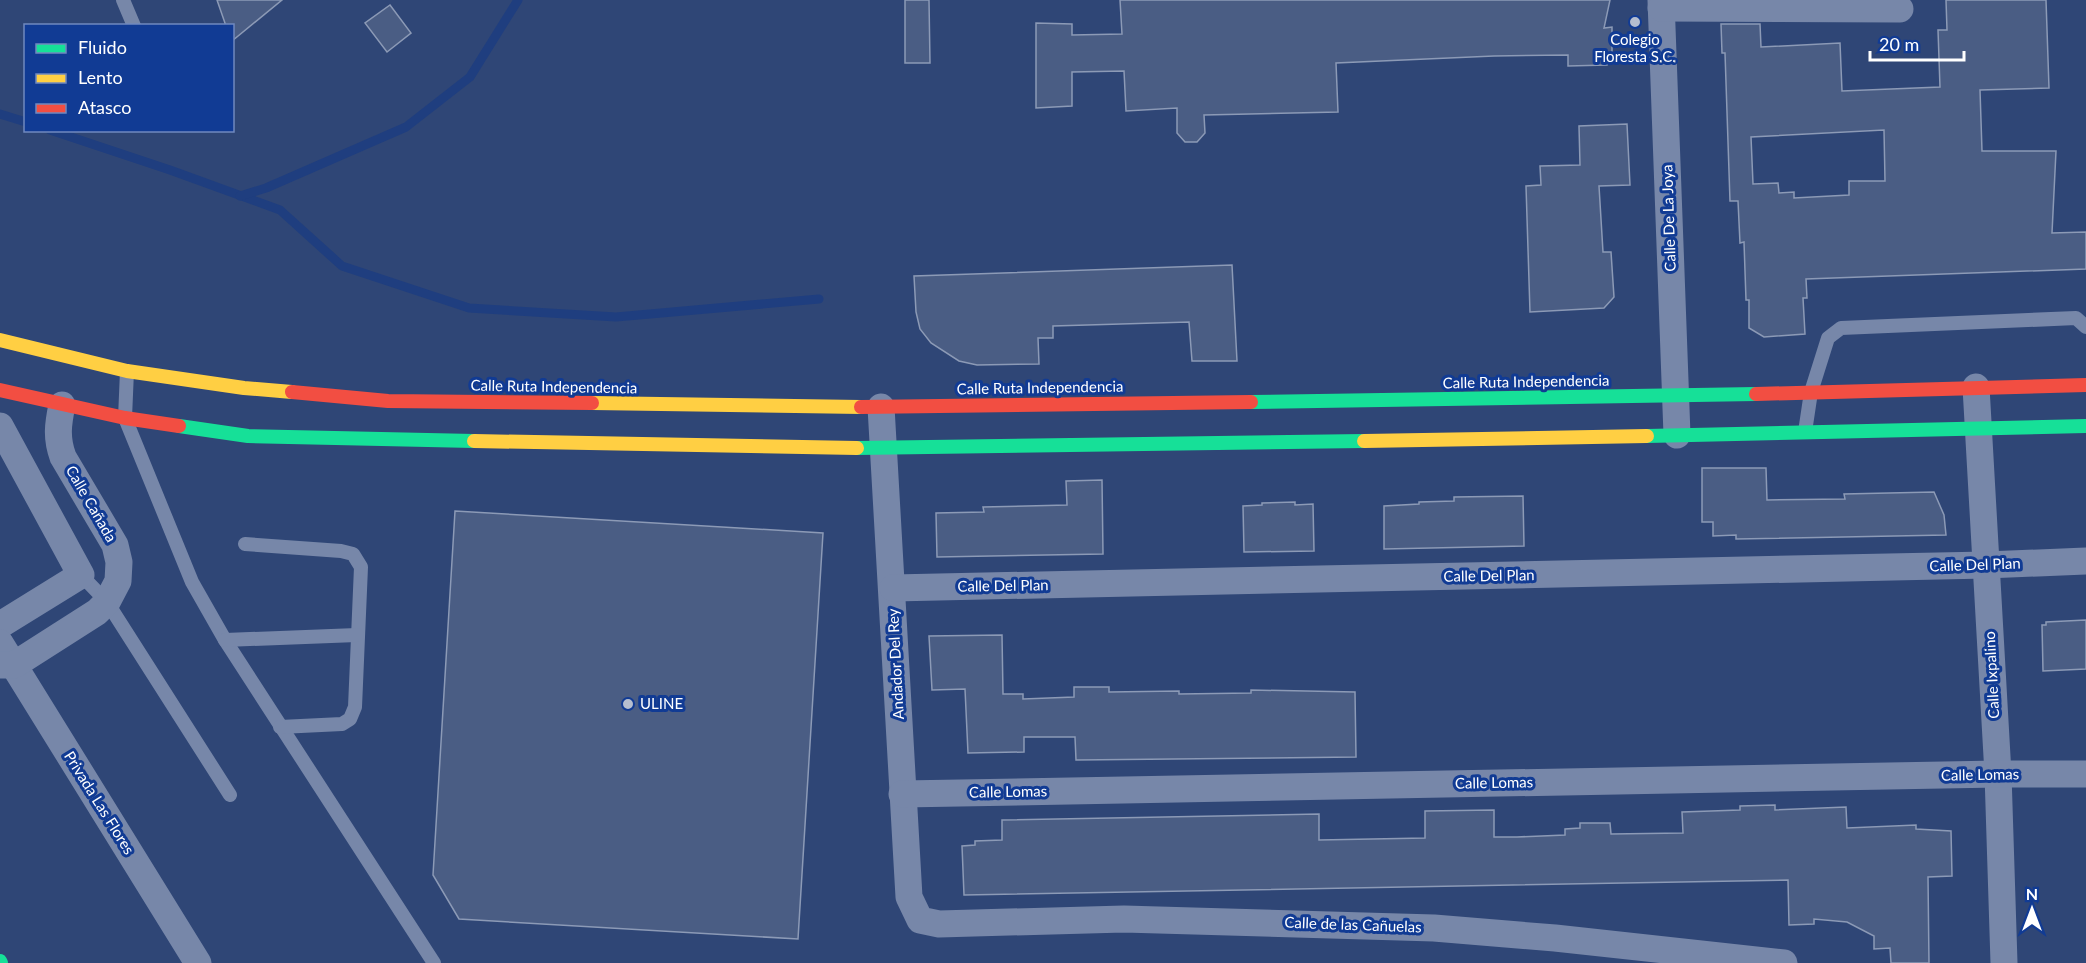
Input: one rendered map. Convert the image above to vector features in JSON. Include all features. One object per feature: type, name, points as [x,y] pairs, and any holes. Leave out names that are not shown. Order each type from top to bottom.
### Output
[{"type":"main road","name":"Calle Ruta Independencia","points":[[0,340],[127,371],[244,388],[388,401],[881,407],[1676,396],[2086,385]]},
{"type":"main road","points":[[0,390],[125,418],[248,436],[882,449],[2086,426]]},
{"type":"street","points":[[1661,4],[1900,9]]},
{"type":"street","name":"Calle De La Joya","points":[[1661,4],[1677,435]]},
{"type":"street","name":"Calle Ixpalino","points":[[1976,387],[1998,774],[2004,963]]},
{"type":"street","name":"Calle Cañada","points":[[62,405],[57,428],[58,443],[63,457],[115,545],[119,562],[118,581],[106,602]]},
{"type":"street","name":"Andador Del Rey","points":[[881,407],[909,897],[920,920]]},
{"type":"street","points":[[0,625],[81,575],[3,438]]},
{"type":"street","name":"Calle Del Plan","points":[[893,588],[1986,566],[2086,561]]},
{"type":"street","points":[[5,658],[97,612],[106,602]]},
{"type":"street","name":"Privada Las Flores","points":[[5,658],[198,963]]},
{"type":"street","name":"Calle Lomas","points":[[902,794],[2086,774]]},
{"type":"street","name":"Calle de las Cañuelas","points":[[920,920],[939,924],[1124,919],[1434,928],[1554,938],[1784,963]]},
{"type":"lane","points":[[123,0],[133,24]]},
{"type":"lane","points":[[1805,432],[1811,392],[1828,338],[1841,328],[2076,318],[2086,327]]},
{"type":"lane","points":[[127,371],[125,418],[192,582],[225,640],[280,727],[434,963]]},
{"type":"lane","points":[[245,544],[341,551],[353,554],[361,567],[355,707],[350,719],[342,724],[280,727]]},
{"type":"lane","points":[[81,575],[106,602],[230,795]]},
{"type":"lane","points":[[225,640],[357,635]]},
{"type":"building","points":[[217,0],[282,0],[234,39],[234,24],[225,24]]},
{"type":"building","points":[[905,0],[929,0],[930,63],[905,63]]},
{"type":"building","points":[[1120,0],[1610,0],[1604,28],[1612,27],[1612,53],[1608,53],[1607,65],[1568,66],[1568,55],[1336,63],[1338,112],[1204,115],[1205,133],[1197,142],[1185,142],[1177,133],[1177,108],[1126,111],[1124,71],[1072,72],[1072,106],[1036,108],[1036,23],[1072,24],[1072,35],[1122,34]]},
{"type":"building","points":[[1946,0],[2046,0],[2049,88],[1980,90],[1982,151],[2056,151],[2052,233],[2086,232],[2086,269],[1806,279],[1807,298],[1803,298],[1805,334],[1764,337],[1749,328],[1744,242],[1740,243],[1738,201],[1730,201],[1725,53],[1722,53],[1721,24],[1760,24],[1761,47],[1840,43],[1842,91],[1940,87],[1938,30],[1947,30]],"holes":[[[1884,130],[1885,181],[1849,181],[1849,195],[1794,198],[1794,192],[1779,193],[1778,183],[1753,184],[1751,137]]]},
{"type":"building","points":[[390,5],[411,33],[387,52],[365,23]]},
{"type":"building","points":[[1627,124],[1630,185],[1599,186],[1603,252],[1611,252],[1614,297],[1604,308],[1530,312],[1526,186],[1541,185],[1540,166],[1580,165],[1579,126]]},
{"type":"building","points":[[1232,265],[1237,361],[1192,361],[1189,322],[1053,326],[1053,338],[1038,338],[1039,364],[977,365],[959,361],[931,343],[920,329],[916,312],[914,276]]},
{"type":"building","points":[[1702,468],[1766,468],[1767,500],[1845,499],[1844,494],[1934,492],[1944,515],[1946,535],[1736,539],[1736,535],[1713,536],[1713,522],[1702,522]]},
{"type":"building","points":[[1102,480],[1103,554],[937,557],[936,513],[984,512],[983,507],[1067,505],[1066,481]]},
{"type":"building","points":[[1523,496],[1524,546],[1384,549],[1384,506],[1454,501],[1454,497]]},
{"type":"building","points":[[1295,502],[1295,505],[1313,504],[1314,551],[1244,552],[1243,506]]},
{"type":"building","name":"ULINE","points":[[455,511],[823,533],[798,939],[459,919],[433,875]]},
{"type":"building","points":[[2086,620],[2086,669],[2043,671],[2042,625],[2046,625],[2046,622]]},
{"type":"building","points":[[1002,635],[1003,694],[1023,694],[1023,699],[1074,697],[1074,687],[1109,687],[1109,692],[1179,691],[1179,694],[1251,693],[1251,690],[1355,692],[1356,757],[1076,760],[1075,737],[1024,737],[1024,752],[968,753],[965,689],[932,690],[929,636]]},
{"type":"building","points":[[1775,805],[1775,810],[1846,807],[1847,828],[1916,825],[1916,829],[1951,831],[1952,876],[1928,877],[1929,963],[1891,963],[1890,948],[1874,949],[1874,936],[1847,922],[1814,919],[1814,924],[1789,925],[1788,880],[964,895],[962,846],[975,845],[975,841],[1002,840],[1002,820],[1319,814],[1319,840],[1425,838],[1425,811],[1494,810],[1494,837],[1517,837],[1565,835],[1565,829],[1580,828],[1580,823],[1610,823],[1611,834],[1683,833],[1682,812],[1740,810],[1740,806]]},
{"type":"waterway","points":[[240,196],[266,188],[406,127],[470,77],[518,0]]},
{"type":"waterway","points":[[0,114],[24,121]]},
{"type":"waterway","points":[[56,132],[280,210],[342,266],[469,308],[616,317],[819,299]]},
{"type":"traffic: fast","points":[[1251,402],[1756,394]]},
{"type":"traffic: fast","points":[[179,426],[248,436],[474,441]]},
{"type":"traffic: fast","points":[[1647,436],[2086,426]]},
{"type":"traffic: fast","points":[[857,448],[1364,441]]},
{"type":"traffic: slow","points":[[0,340],[127,371],[244,388],[292,392]]},
{"type":"traffic: slow","points":[[592,403],[861,407]]},
{"type":"traffic: slow","points":[[1364,441],[1647,436]]},
{"type":"traffic: slow","points":[[474,441],[857,448]]},
{"type":"traffic: jam","points":[[1756,394],[2086,385]]},
{"type":"traffic: jam","points":[[0,390],[125,418],[179,426]]},
{"type":"traffic: jam","points":[[292,392],[388,401],[592,403]]},
{"type":"traffic: jam","points":[[861,407],[1251,402]]},
{"type":"place","name":"Colegio Floresta S.C.","points":[[1635,22]]},
{"type":"place","name":"ULINE","points":[[628,704]]}]
